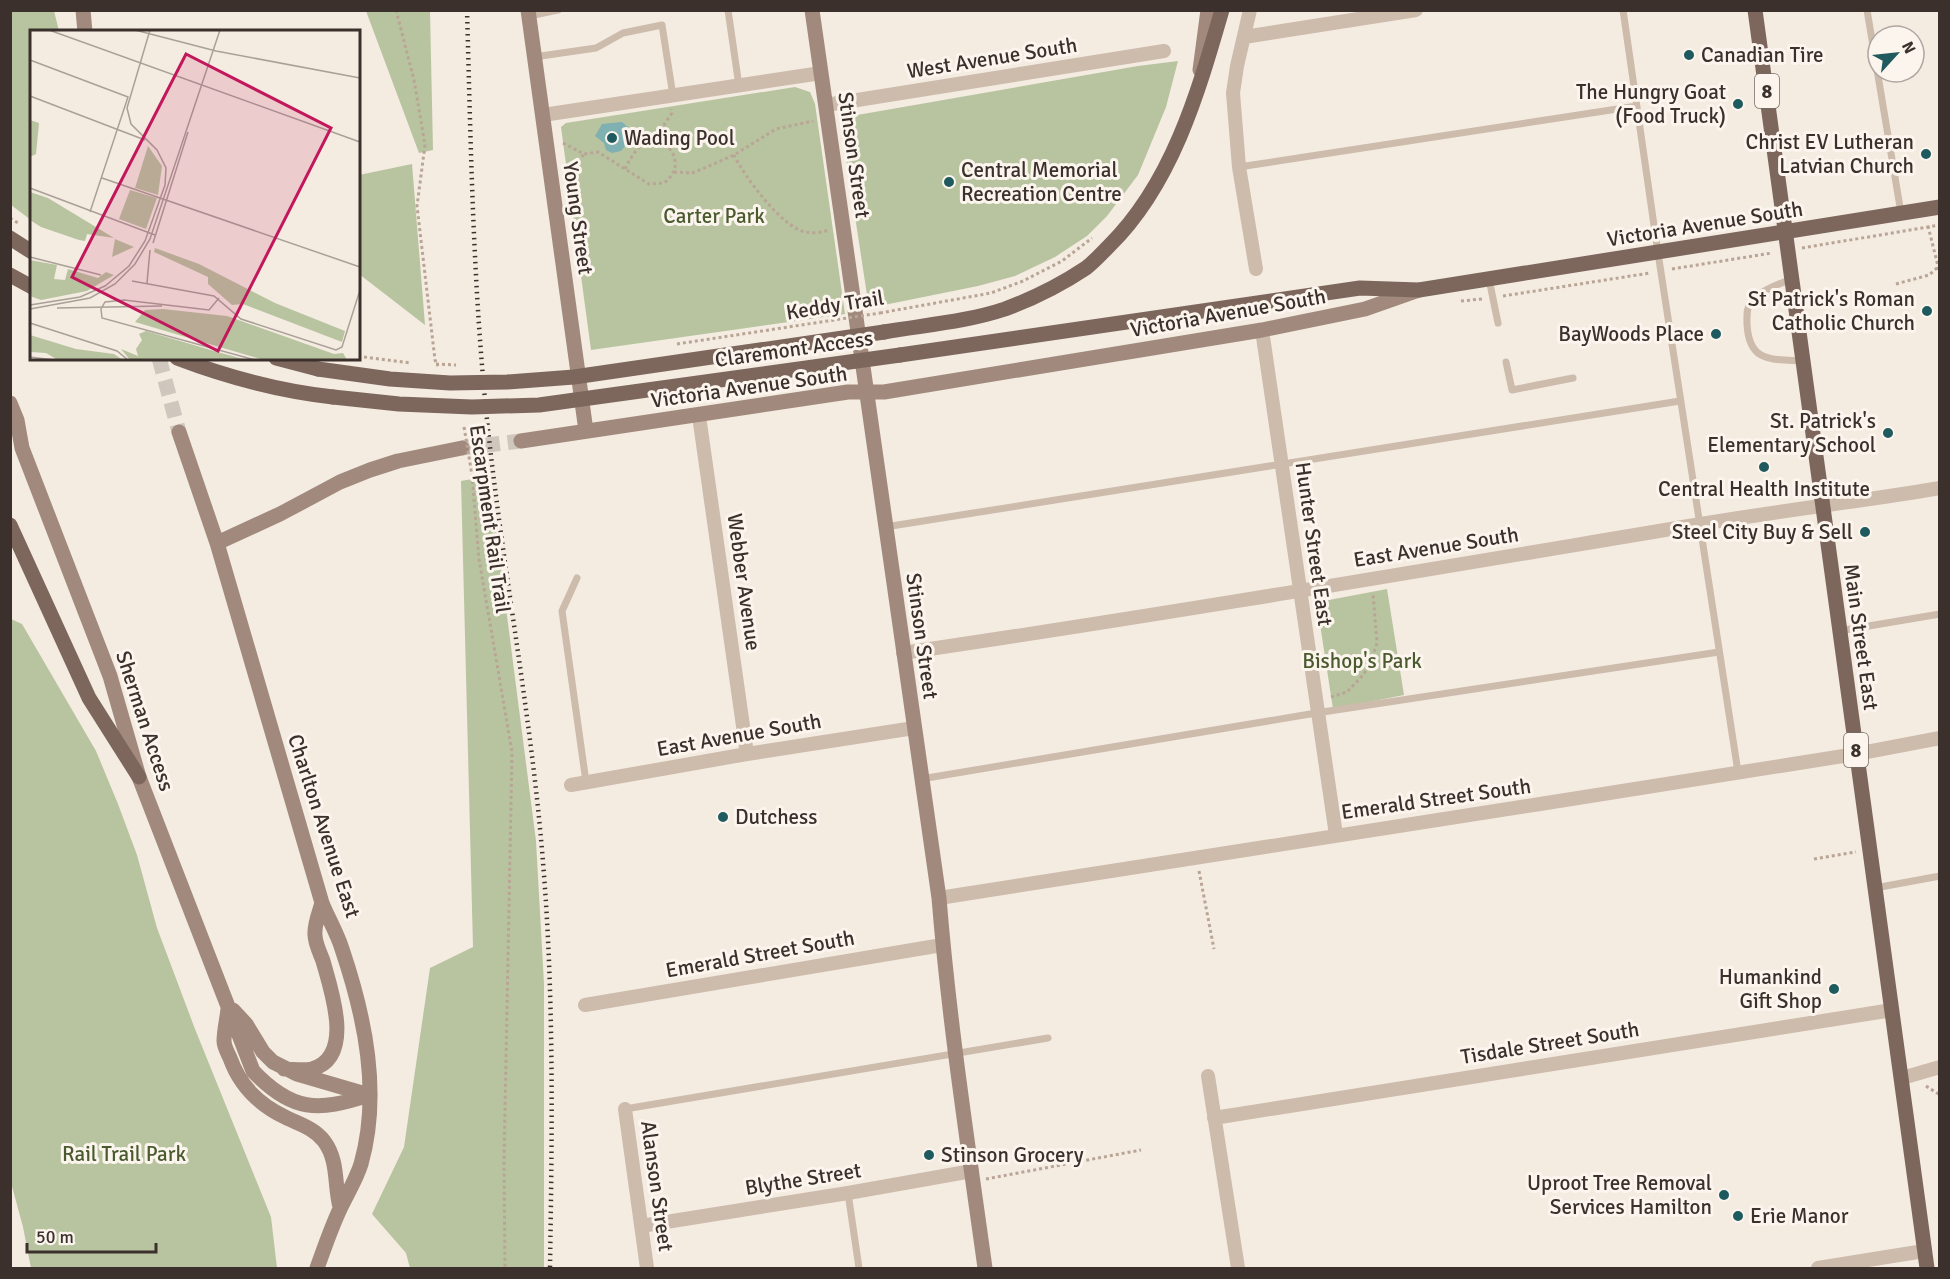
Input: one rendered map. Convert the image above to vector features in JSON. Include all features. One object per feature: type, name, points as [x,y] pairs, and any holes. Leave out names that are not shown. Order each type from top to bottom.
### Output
[{"type":"main road","name":"Claremont Access","points":[[284,360],[318,369],[400,380],[450,383],[507,382],[574,377],[884,332],[963,319],[1004,309],[1047,290],[1087,267],[1128,227],[1150,195],[1178,141],[1222,10]]},
{"type":"main road","name":"Main Street East","points":[[1755,10],[1927,1269]]},
{"type":"main road","name":"Victoria Avenue South","points":[[1419,290],[1932,208]]},
{"type":"main road","points":[[10,238],[30,251]]},
{"type":"main road","points":[[10,275],[30,286]]},
{"type":"main road","name":"Claremont Access","points":[[182,360],[262,385],[333,397],[399,404],[462,407],[539,405],[1360,288],[1419,290]]},
{"type":"main road","points":[[10,525],[89,699],[139,777]]},
{"type":"street","points":[[83,10],[85,30]]},
{"type":"street","name":"Stinson Street","points":[[812,10],[939,898],[942,945],[985,1269]]},
{"type":"street","points":[[1199,84],[1208,10]]},
{"type":"street","points":[[1250,10],[1233,93],[1239,166],[1256,269]]},
{"type":"street","points":[[1244,37],[1416,10]]},
{"type":"street","name":"Young Street","points":[[529,13],[586,431]]},
{"type":"street","name":"West Avenue South","points":[[827,112],[1164,51]]},
{"type":"street","points":[[543,116],[821,73]]},
{"type":"street","name":"Victoria Avenue South","points":[[521,441],[849,393],[868,393],[1262,330],[1365,309],[1419,290]]},
{"type":"street","name":"Hunter Street East","points":[[1262,330],[1336,835]]},
{"type":"street","name":"Sherman Access","points":[[10,403],[17,420],[22,448],[110,676],[139,777],[253,1071],[277,1094],[291,1101],[327,1107],[369,1095]]},
{"type":"street","name":"Webber Avenue","points":[[699,416],[747,754]]},
{"type":"street","name":"Charlton Avenue East","points":[[179,432],[217,543],[322,903],[342,947],[362,1021],[369,1058],[369,1129],[360,1165],[349,1195],[340,1207],[317,1269]]},
{"type":"street","name":"Sherman Access","points":[[10,433],[22,448]]},
{"type":"street","points":[[217,543],[280,514],[340,482],[370,470],[398,460],[462,448]]},
{"type":"street","name":"East Avenue South","points":[[903,653],[1372,579],[1699,524],[1940,488]]},
{"type":"street","name":"East Avenue South","points":[[571,785],[914,728]]},
{"type":"street","name":"Emerald Street South","points":[[939,898],[1856,754],[1940,738]]},
{"type":"street","points":[[284,1069],[314,1068],[330,1057],[334,1046],[337,1032],[336,1013],[314,934],[322,903]]},
{"type":"street","name":"Emerald Street South","points":[[585,1005],[942,945]]},
{"type":"street","points":[[229,1006],[224,1043],[235,1073],[255,1099],[305,1126],[322,1139],[333,1161],[337,1176],[336,1192],[340,1207]]},
{"type":"street","name":"Sherman Access","points":[[229,1006],[246,1024],[263,1052],[284,1069],[369,1095]]},
{"type":"street","name":"Tisdale Street South","points":[[1214,1118],[1892,1010]]},
{"type":"street","points":[[1902,1078],[1940,1067]]},
{"type":"street","points":[[1208,1076],[1238,1269]]},
{"type":"street","name":"Alanson Street","points":[[626,1109],[647,1269]]},
{"type":"street","name":"Blythe Street","points":[[641,1226],[848,1193],[972,1177]]},
{"type":"street","points":[[1818,1269],[1924,1251]]},
{"type":"lane","points":[[529,13],[558,10]]},
{"type":"lane","points":[[728,10],[740,86]]},
{"type":"lane","points":[[1623,10],[1660,271],[1737,771]]},
{"type":"lane","points":[[1867,10],[1901,213]]},
{"type":"lane","points":[[534,57],[596,48],[623,33],[662,25],[672,96]]},
{"type":"lane","points":[[1239,166],[1637,106]]},
{"type":"lane","points":[[1489,279],[1498,323]]},
{"type":"lane","points":[[1791,279],[1759,294],[1749,303],[1748,337],[1754,352],[1768,359],[1803,361]]},
{"type":"lane","points":[[1506,362],[1512,390],[1573,378]]},
{"type":"lane","points":[[885,527],[1680,401]]},
{"type":"lane","points":[[577,578],[562,611],[586,782]]},
{"type":"lane","points":[[1839,631],[1940,614]]},
{"type":"lane","points":[[921,779],[1316,708],[1719,652]]},
{"type":"lane","points":[[1875,888],[1940,876]]},
{"type":"lane","points":[[626,1109],[1048,1038]]},
{"type":"lane","points":[[848,1193],[859,1269]]},
{"type":"path","points":[[396,10],[414,80],[425,145],[417,206],[435,360],[439,369]]},
{"type":"path","points":[[625,169],[636,149],[655,138],[672,113],[672,96]]},
{"type":"path","points":[[674,172],[692,173],[734,155],[776,129],[827,112]]},
{"type":"path","points":[[545,133],[584,154],[598,152],[649,184],[664,183],[674,172],[675,164],[670,147],[655,138]]},
{"type":"path","points":[[554,194],[584,154]]},
{"type":"path","points":[[734,155],[754,188],[791,225],[805,232],[820,232],[843,227]]},
{"type":"path","points":[[1932,208],[1928,227],[1940,274]]},
{"type":"path","points":[[1450,301],[1493,298],[1940,225]]},
{"type":"path","name":"Keddy Trail","points":[[671,345],[880,313],[990,293],[1023,281],[1062,261],[1093,238]]},
{"type":"path","points":[[1896,284],[1929,275],[1938,267]]},
{"type":"path","points":[[360,357],[416,363]]},
{"type":"path","points":[[426,364],[457,365]]},
{"type":"path","name":"Escarpment Rail Trail","points":[[460,417],[464,427],[472,475],[479,559],[512,752],[504,1162],[505,1269]]},
{"type":"path","points":[[1316,708],[1347,692],[1364,674],[1377,643],[1372,579]]},
{"type":"path","points":[[1814,859],[1870,850]]},
{"type":"path","points":[[1197,859],[1214,949]]},
{"type":"path","points":[[972,1177],[1141,1150]]},
{"type":"green space","points":[[10,11],[54,11],[59,30],[30,30],[30,219],[11,205]]},
{"type":"green space","points":[[366,11],[430,11],[433,150],[419,153]]},
{"type":"green space","points":[[1178,61],[1166,107],[1138,175],[1107,216],[1087,236],[1055,257],[1015,276],[978,286],[869,308],[840,118]]},
{"type":"green space","name":"Carter Park","points":[[795,87],[810,92],[815,104],[845,314],[591,350],[561,127],[566,123]]},
{"type":"green space","points":[[412,164],[425,325],[360,275],[360,175]]},
{"type":"green space","points":[[489,476],[536,841],[544,984],[544,1268],[410,1268],[406,1253],[372,1214],[404,1147],[430,968],[473,947],[461,481]]},
{"type":"green space","name":"Bishop's Park","points":[[1387,589],[1404,695],[1333,709],[1318,611],[1322,603],[1329,600]]},
{"type":"green space","name":"Rail Trail Park","points":[[11,619],[22,624],[96,751],[118,804],[137,855],[157,928],[271,1217],[277,1268],[31,1268],[10,1179]]},
{"type":"water","name":"Wading Pool","points":[[622,122],[632,131],[621,151],[612,153],[606,150],[604,143],[595,136],[602,124]]},
{"type":"tunnel","points":[[160,360],[179,432]]},
{"type":"tunnel","points":[[462,448],[521,441]]},
{"type":"railway","points":[[467,10],[473,220],[483,377],[495,485],[533,763],[544,875],[551,1022],[550,1268]]},
{"type":"place","name":"Canadian Tire","points":[[1689,55]]},
{"type":"place","name":"The Hungry Goat (Food Truck)","points":[[1738,104]]},
{"type":"place","name":"Wading Pool","points":[[612,138]]},
{"type":"place","name":"Christ EV Lutheran Latvian Church","points":[[1926,154]]},
{"type":"place","name":"Central Memorial Recreation Centre","points":[[949,182]]},
{"type":"place","name":"St Patrick's Roman Catholic Church","points":[[1927,311]]},
{"type":"place","name":"BayWoods Place","points":[[1716,334]]},
{"type":"place","name":"St. Patrick's Elementary School","points":[[1888,433]]},
{"type":"place","name":"Central Health Institute","points":[[1764,467]]},
{"type":"place","name":"Steel City Buy & Sell","points":[[1865,532]]},
{"type":"place","name":"Dutchess","points":[[723,817]]},
{"type":"place","name":"Humankind Gift Shop","points":[[1834,989]]},
{"type":"place","name":"Stinson Grocery","points":[[929,1155]]},
{"type":"place","name":"Uproot Tree Removal Services Hamilton","points":[[1724,1195]]},
{"type":"place","name":"Erie Manor","points":[[1738,1216]]}]
